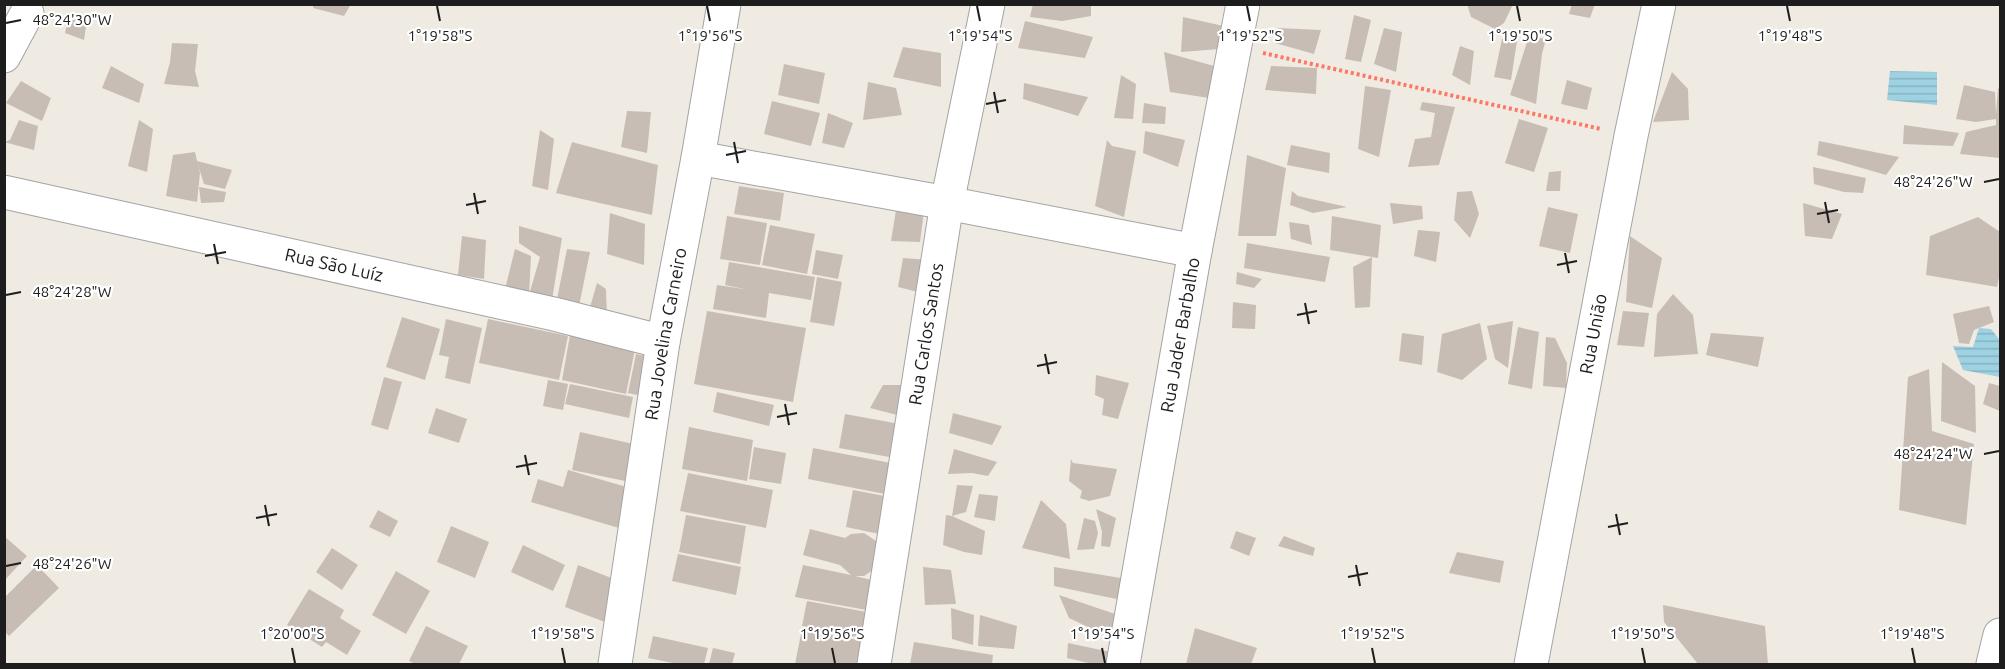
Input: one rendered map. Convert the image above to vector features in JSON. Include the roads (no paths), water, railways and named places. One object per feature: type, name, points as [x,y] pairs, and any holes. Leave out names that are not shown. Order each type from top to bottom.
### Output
[{"type":"street","name":"Rua Jovelina Carneiro","points":[[615,664],[663,342],[724,4]]},
{"type":"street","name":"Rua Carlos Santos","points":[[874,664],[947,203],[988,4]]},
{"type":"street","name":"Rua Jader Barbalho","points":[[1123,664],[1195,251],[1243,4]]},
{"type":"street","name":"Rua União","points":[[1531,664],[1631,136],[1659,4]]},
{"type":"street","points":[[4,56],[27,13]]},
{"type":"street","points":[[698,158],[1195,251]]},
{"type":"street","name":"Rua São Luíz","points":[[4,192],[554,314],[663,342]]},
{"type":"street","points":[[1993,664],[2001,635]]},
{"type":"water","points":[[1890,71],[1937,72],[1937,105],[1887,100]]},
{"type":"water","points":[[1979,328],[1991,329],[2000,338],[2000,377],[1963,370],[1953,346],[1973,347]]}]
